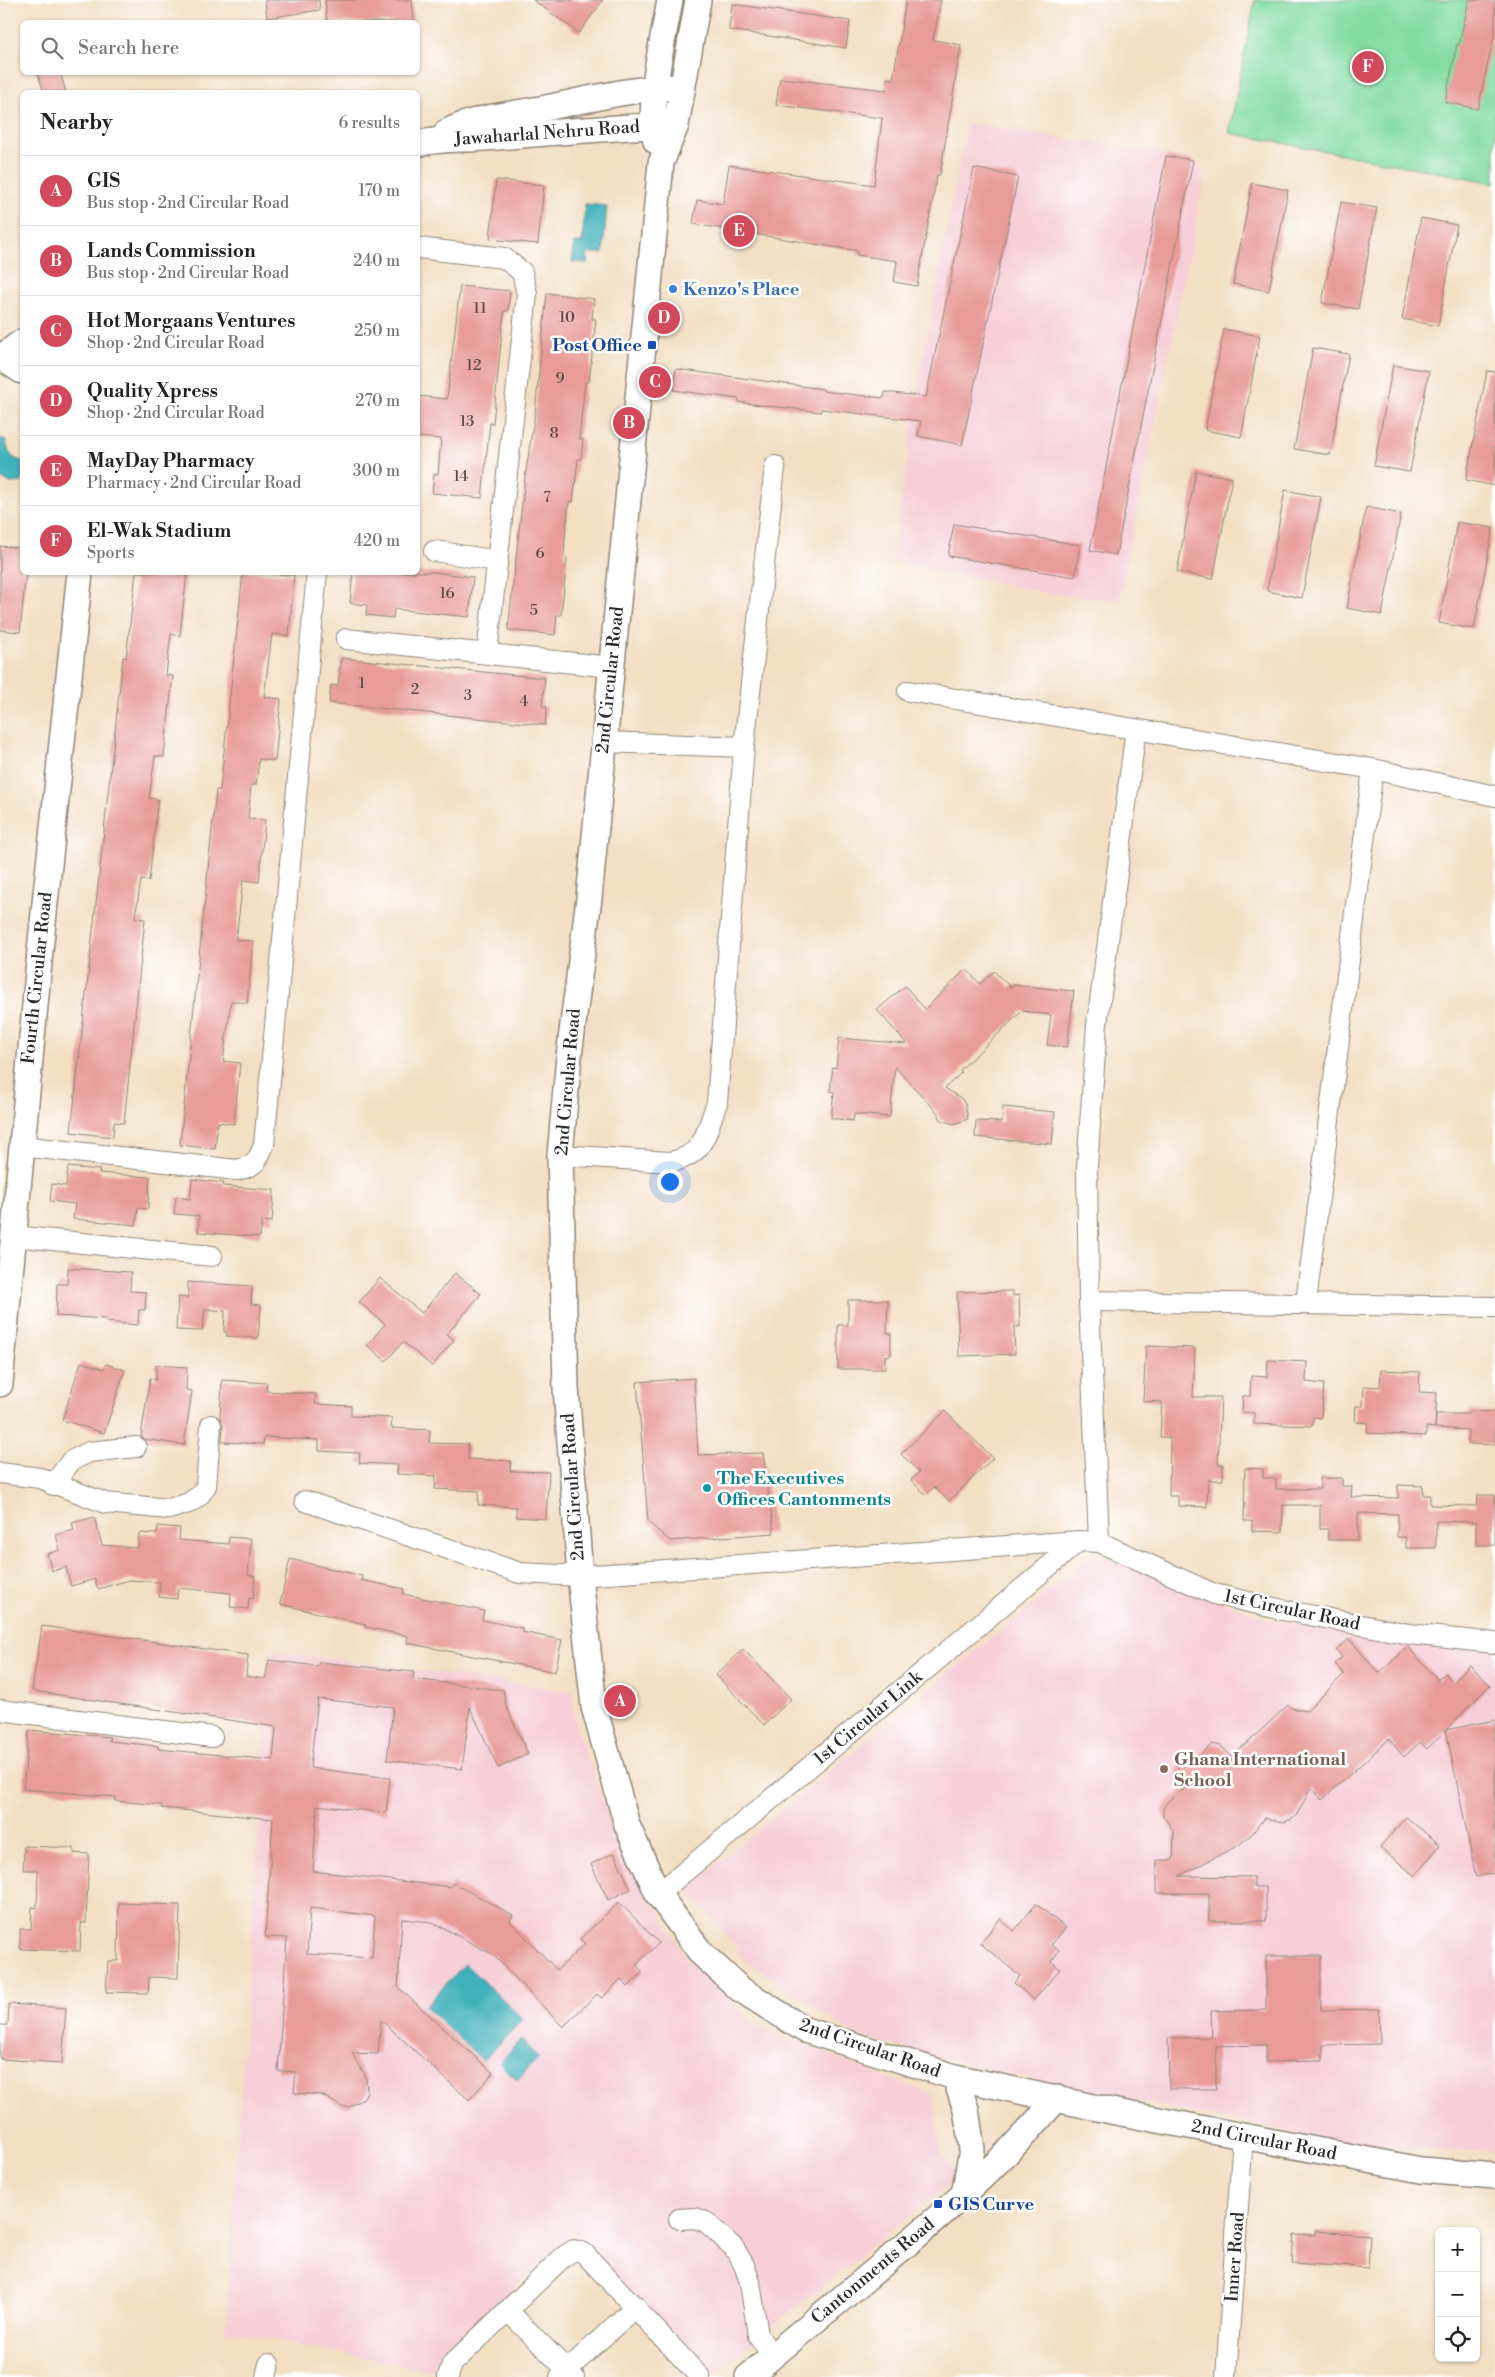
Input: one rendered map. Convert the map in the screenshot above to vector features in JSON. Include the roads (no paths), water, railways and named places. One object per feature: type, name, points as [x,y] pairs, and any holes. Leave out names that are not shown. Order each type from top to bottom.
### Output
[{"type":"street","name":"2nd Circular Road","points":[[665,126],[656,87],[670,0]]},
{"type":"street","name":"2nd Circular Road","points":[[698,0],[683,87],[665,126],[634,424],[589,898],[569,1056],[560,1155],[566,1388],[580,1576],[594,1707],[627,1825],[658,1894],[701,1953],[734,1983],[805,2030],[955,2076],[1116,2112],[1421,2170],[1495,2176]]},
{"type":"street","points":[[427,141],[457,127],[490,119],[656,87],[683,87]]},
{"type":"street","name":"Jawaharlal Nehru Road","points":[[427,141],[459,141],[579,130],[665,126]]},
{"type":"street","points":[[420,248],[504,258],[522,272],[527,294],[487,654]]},
{"type":"street","points":[[20,344],[1,358],[20,370]]},
{"type":"street","points":[[560,1155],[670,1162],[685,1159],[699,1149],[717,1103],[744,747],[775,466]]},
{"type":"street","points":[[434,551],[498,561]]},
{"type":"street","name":"Fourth Circular Road","points":[[0,1384],[5,1275],[13,1236],[80,575]]},
{"type":"street","points":[[21,1146],[237,1170],[251,1167],[258,1160],[264,1145],[265,1136],[317,575]]},
{"type":"street","points":[[346,639],[612,667]]},
{"type":"street","points":[[908,690],[1373,768],[1495,796]]},
{"type":"street","points":[[305,1501],[520,1573],[580,1576],[1079,1541],[1100,1542],[1089,1301],[1087,1167],[1097,1024],[1136,729]]},
{"type":"street","points":[[603,742],[744,747]]},
{"type":"street","points":[[1306,1302],[1373,768]]},
{"type":"street","points":[[13,1236],[212,1256]]},
{"type":"street","points":[[1089,1301],[1306,1302],[1495,1307]]},
{"type":"street","points":[[0,1473],[40,1478],[105,1503],[169,1509],[189,1503],[199,1496],[206,1486],[212,1425]]},
{"type":"street","points":[[53,1484],[70,1460],[89,1452],[136,1447]]},
{"type":"street","name":"1st Circular Link","points":[[658,1894],[1079,1541]]},
{"type":"street","name":"1st Circular Road","points":[[1100,1542],[1214,1594],[1283,1610],[1409,1634],[1495,1643]]},
{"type":"street","points":[[0,1710],[212,1737]]},
{"type":"street","points":[[955,2076],[966,2109],[972,2149],[964,2195]]},
{"type":"street","name":"Cantonments Road","points":[[748,2377],[964,2195],[996,2162],[1026,2136],[1057,2098]]},
{"type":"street","name":"Inner Road","points":[[1226,2377],[1243,2136]]},
{"type":"street","points":[[679,2219],[694,2218],[706,2222],[734,2248],[744,2265],[750,2282],[758,2335],[772,2356]]},
{"type":"street","points":[[448,2377],[452,2364],[563,2257],[574,2250],[584,2254],[636,2306],[695,2375]]},
{"type":"street","points":[[508,2311],[567,2375],[636,2306]]},
{"type":"water","points":[[585,204],[607,206],[603,253],[588,253],[587,263],[572,262],[574,243],[582,243]]},
{"type":"water","points":[[0,438],[6,440],[12,456],[20,460],[20,482],[11,483],[0,478]]},
{"type":"water","points":[[465,1964],[523,2019],[483,2061],[425,2006]]},
{"type":"water","points":[[521,2040],[539,2058],[517,2080],[499,2063]]},
{"type":"place","name":"El-Wak Stadium","points":[[1368,67]]},
{"type":"place","name":"MayDay Pharmacy","points":[[739,231]]},
{"type":"place","name":"Kenzo's Place","points":[[673,289]]},
{"type":"place","name":"Quality Xpress","points":[[664,318]]},
{"type":"place","name":"Post Office","points":[[652,345]]},
{"type":"place","name":"Hot Morgaans Ventures","points":[[655,382]]},
{"type":"place","name":"Lands Commission","points":[[629,423]]},
{"type":"place","name":"The Executives Offices Cantonments","points":[[707,1488]]},
{"type":"place","name":"GIS","points":[[620,1701]]},
{"type":"place","name":"Ghana International School","points":[[1164,1769]]},
{"type":"place","name":"GIS Curve","points":[[938,2204]]}]
